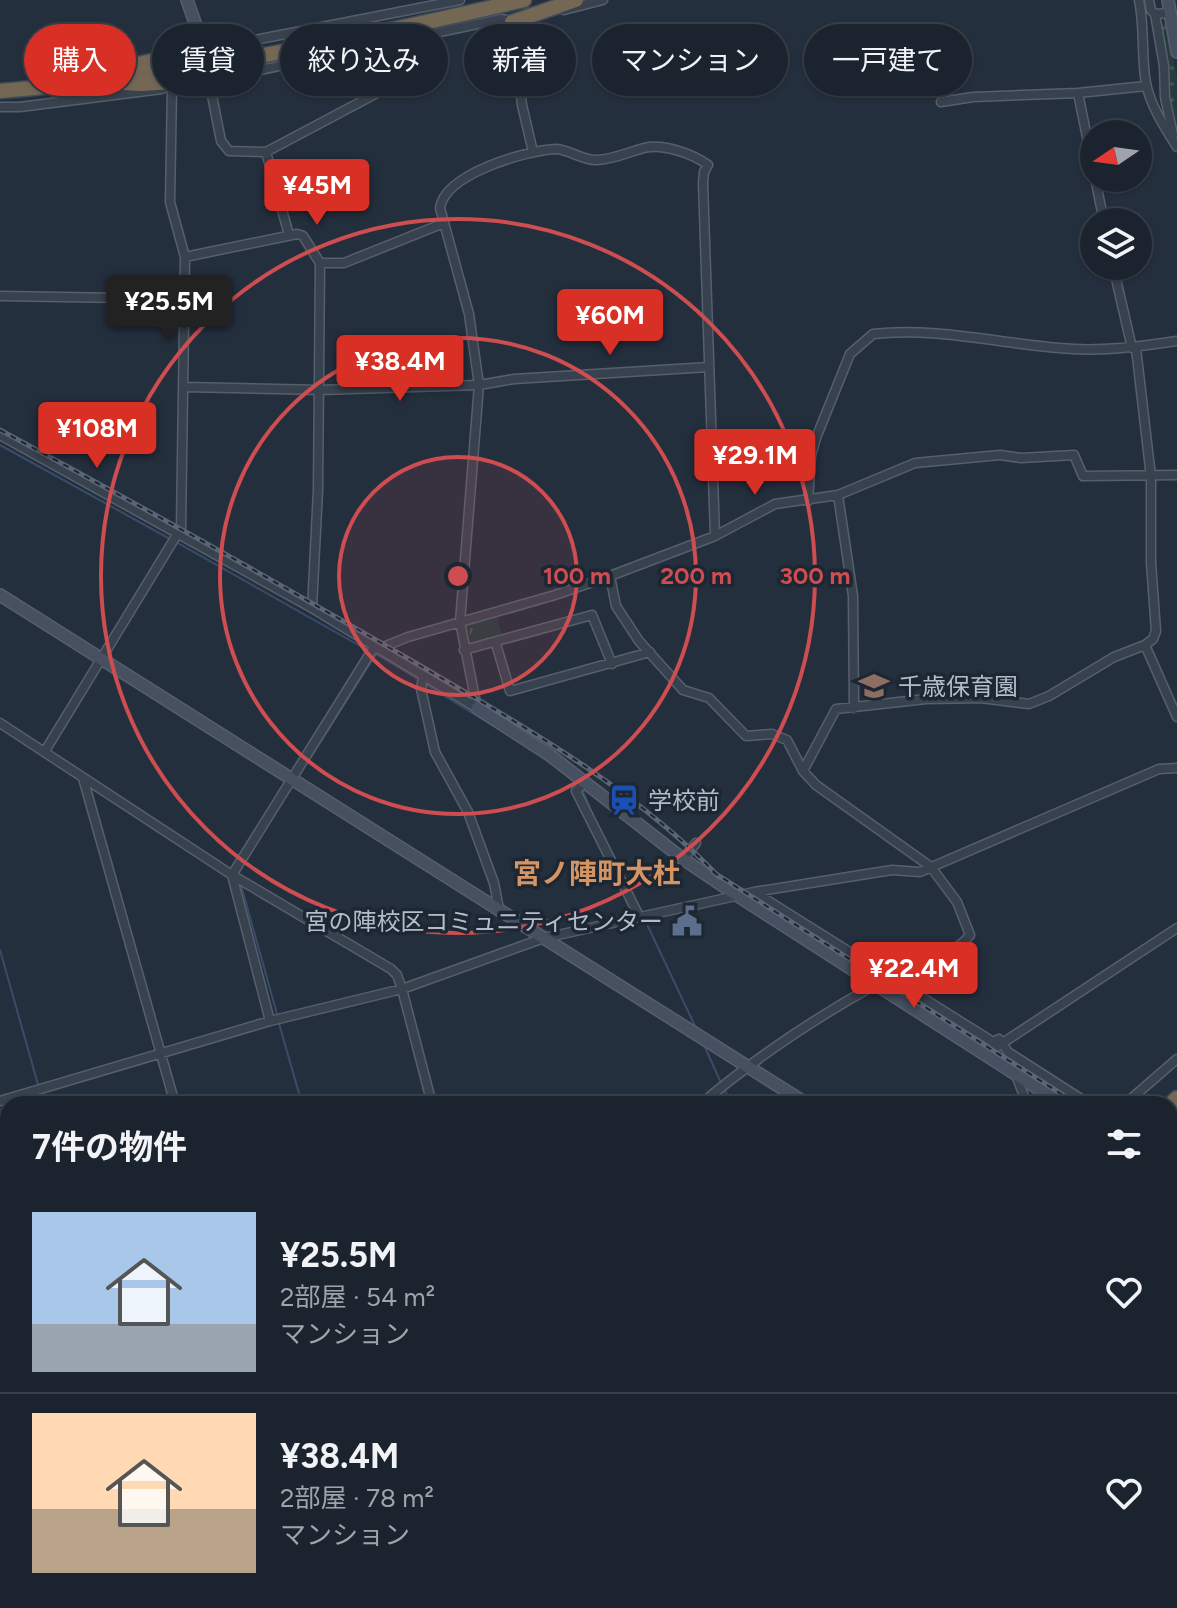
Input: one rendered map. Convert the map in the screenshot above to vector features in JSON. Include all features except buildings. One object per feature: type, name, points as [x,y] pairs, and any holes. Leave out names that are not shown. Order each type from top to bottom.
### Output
[{"type":"highway","points":[[136,76],[286,51],[524,0]]},
{"type":"highway","points":[[512,22],[576,0]]},
{"type":"highway","points":[[0,91],[24,89]]},
{"type":"street","points":[[187,0],[195,24]]},
{"type":"street","points":[[264,40],[460,0]]},
{"type":"street","points":[[448,31],[501,19],[512,22],[603,0]]},
{"type":"street","points":[[1139,0],[1143,19],[1146,86],[1177,147]]},
{"type":"street","points":[[1149,0],[1155,14],[1164,66],[1165,97],[1177,147]]},
{"type":"street","points":[[1155,14],[1169,6],[1177,52]]},
{"type":"street","points":[[512,22],[522,105],[533,152]]},
{"type":"street","points":[[941,102],[973,97],[1078,93],[1146,86]]},
{"type":"street","points":[[0,107],[152,90]]},
{"type":"street","points":[[1078,93],[1083,120]]},
{"type":"street","points":[[45,751],[179,533],[185,387],[185,257],[170,202],[172,96]]},
{"type":"street","points":[[213,96],[221,141],[229,151],[266,152],[372,96]]},
{"type":"street","points":[[477,708],[460,622],[479,385],[469,314],[440,208],[441,198],[450,188],[480,170],[533,152],[561,150],[601,160],[656,146],[708,165],[703,183],[715,536]]},
{"type":"street","points":[[266,152],[289,235]]},
{"type":"street","points":[[320,263],[344,263],[444,223]]},
{"type":"street","points":[[185,257],[289,235],[303,236],[320,263],[318,490],[312,608]]},
{"type":"street","points":[[803,771],[836,709],[940,698],[981,698],[1029,704],[1153,639],[1156,631],[1151,563],[1151,477],[1134,348],[1117,280]]},
{"type":"street","points":[[0,296],[185,299]]},
{"type":"street","points":[[808,501],[811,456],[816,438],[850,354],[873,334],[948,335],[1062,349],[1134,348],[1177,341]]},
{"type":"street","points":[[185,387],[320,390],[479,385],[514,379],[709,367]]},
{"type":"street","points":[[0,435],[312,608],[477,708],[585,782],[683,859],[1050,1096]]},
{"type":"street","points":[[270,1021],[232,875],[376,648],[555,595],[715,536],[775,504],[838,495],[915,463],[1000,455],[1021,458],[1074,455],[1083,476],[1177,475]]},
{"type":"street","points":[[838,495],[853,596],[854,708]]},
{"type":"street","points":[[610,576],[616,606],[626,625],[683,690],[709,698],[746,736],[772,734],[787,740],[803,771],[823,790],[931,867],[957,902],[970,935],[960,947],[875,984],[746,1065],[710,1096]]},
{"type":"street","points":[[0,595],[794,1096]]},
{"type":"street","points":[[464,650],[496,644],[592,615],[612,664]]},
{"type":"street","points":[[496,644],[510,691],[650,652]]},
{"type":"street","points":[[1145,645],[1177,717]]},
{"type":"street","points":[[423,677],[421,689],[435,752],[468,812],[494,883],[499,909]]},
{"type":"street","points":[[0,723],[232,875],[391,969],[402,989],[430,1096]]},
{"type":"street","points":[[16,1096],[270,1021],[402,989],[544,938],[754,892],[892,870],[920,872],[1159,769],[1177,768]]},
{"type":"street","points":[[83,778],[173,1096]]},
{"type":"street","points":[[585,782],[576,791],[640,918]]},
{"type":"street","points":[[683,859],[696,843]]},
{"type":"street","points":[[754,892],[993,1042],[999,1039],[1008,1052],[1077,1096]]},
{"type":"street","points":[[986,1054],[1177,928]]},
{"type":"street","points":[[1134,1096],[1177,1059]]},
{"type":"street","points":[[1015,1073],[1024,1096]]},
{"type":"green space","points":[[1166,23],[1177,78],[1177,129],[1170,104],[1161,24]]},
{"type":"green space","points":[[497,617],[502,637],[469,645],[466,625]]},
{"type":"waterway","points":[[0,445],[170,539]]},
{"type":"waterway","points":[[176,542],[369,651]]},
{"type":"waterway","points":[[309,760],[376,654],[418,679]]},
{"type":"waterway","points":[[427,685],[513,738]]},
{"type":"waterway","points":[[532,750],[559,769]]},
{"type":"waterway","points":[[582,789],[593,816]]},
{"type":"waterway","points":[[605,840],[640,909]]},
{"type":"waterway","points":[[241,885],[277,1014]]},
{"type":"waterway","points":[[644,918],[696,1028]]},
{"type":"waterway","points":[[0,950],[39,1088]]},
{"type":"waterway","points":[[278,1020],[300,1096]]},
{"type":"waterway","points":[[704,1045],[721,1083]]},
{"type":"waterway","points":[[724,1089],[728,1096]]},
{"type":"railway","points":[[0,430],[255,571],[530,731],[649,813],[719,877]]},
{"type":"railway","points":[[713,872],[1064,1096]]},
{"type":"place","name":"千歳保育園","points":[[874,686]]},
{"type":"place","name":"学校前","points":[[624,800]]},
{"type":"place","name":"宮の陣校区コミュニティセンター","points":[[687,921]]},
{"type":"district","name":"宮ノ陣町大杜","points":[[597,873]]}]
